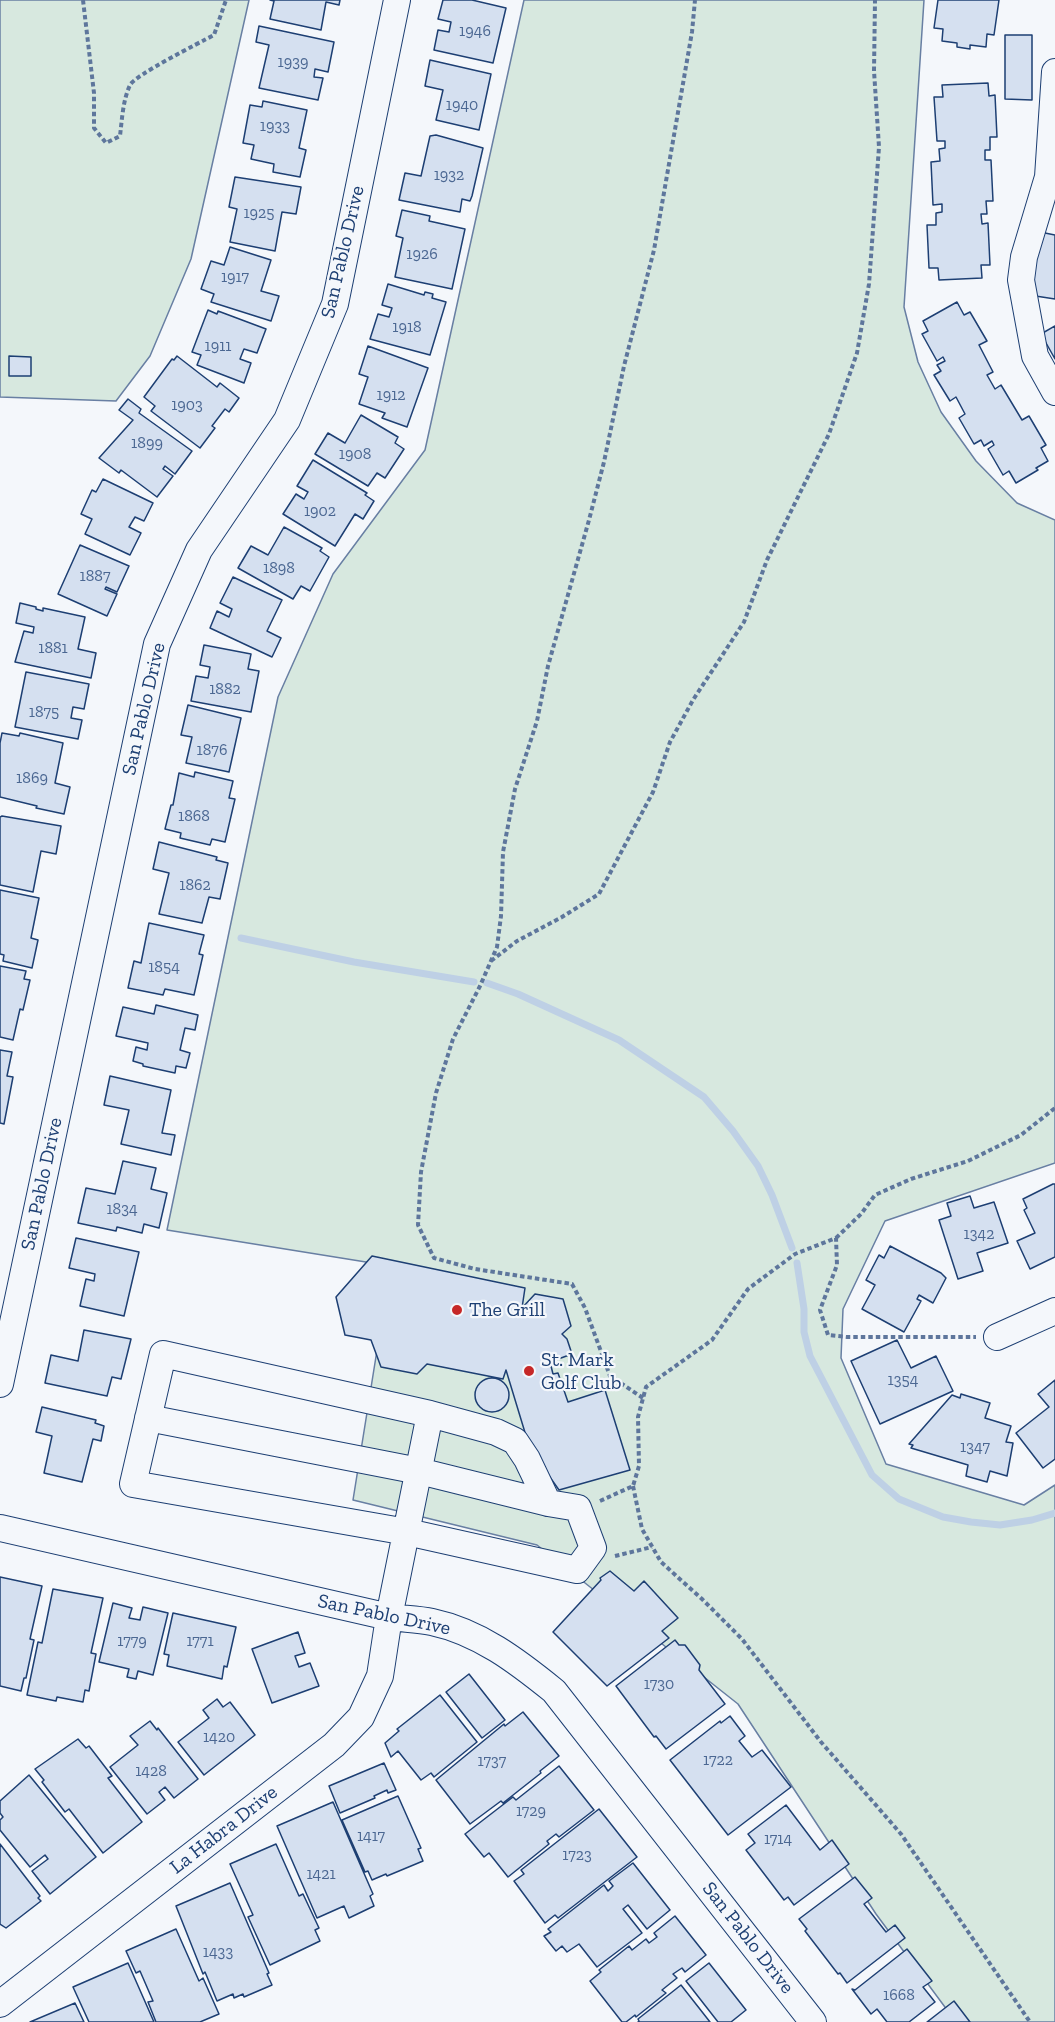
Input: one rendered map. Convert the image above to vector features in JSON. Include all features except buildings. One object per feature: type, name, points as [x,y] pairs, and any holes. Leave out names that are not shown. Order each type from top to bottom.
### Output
[{"type":"street","name":"San Pablo Drive","points":[[0,1384],[157,644],[199,550],[286,420],[335,304],[397,0]]},
{"type":"street","points":[[1055,72],[1052,159],[1024,257],[1022,280],[1035,356],[1055,392]]},
{"type":"street","points":[[997,1337],[1055,1311]]},
{"type":"street","points":[[148,1418],[419,1471],[548,1503],[578,1508],[593,1548],[577,1570],[406,1532],[133,1484],[148,1418],[163,1354],[430,1414],[496,1432],[515,1441],[527,1459],[548,1503]]},
{"type":"street","name":"La Habra Drive","points":[[0,2004],[334,1745],[361,1717],[380,1676],[389,1617],[430,1414]]},
{"type":"street","name":"San Pablo Drive","points":[[0,1528],[389,1617],[433,1622],[478,1638],[518,1661],[554,1691],[812,2021]]},
{"type":"path","points":[[83,0],[94,93],[94,128],[106,142],[120,136],[125,102],[131,83],[174,56],[214,36],[226,0]]},
{"type":"path","points":[[643,1398],[610,1376],[585,1308],[572,1284],[475,1269],[434,1258],[418,1225],[422,1172],[436,1093],[453,1039],[497,947],[501,916],[503,852],[515,789],[537,721],[548,666],[589,520],[624,366],[654,250],[692,32],[695,0]]},
{"type":"path","points":[[491,961],[517,941],[599,894],[653,792],[670,742],[687,710],[744,622],[767,560],[829,434],[857,353],[869,284],[879,147],[874,71],[875,0]]},
{"type":"path","points":[[1030,2022],[901,1834],[821,1742],[742,1639],[661,1562],[642,1529],[633,1486],[639,1466],[638,1417],[646,1387],[712,1340],[748,1289],[789,1258],[836,1238],[861,1214],[875,1195],[911,1179],[968,1161],[1021,1135],[1055,1108]]},
{"type":"path","points":[[836,1238],[837,1266],[820,1310],[828,1335],[997,1337]]},
{"type":"path","points":[[578,1508],[592,1505],[633,1486]]},
{"type":"path","points":[[585,1559],[629,1554],[652,1547]]},
{"type":"shaded area","points":[[0,0],[249,0],[191,259],[150,356],[116,401],[0,397]]},
{"type":"shaded area","points":[[524,0],[924,0],[904,307],[918,362],[941,412],[976,461],[1017,503],[1055,520],[1055,1163],[885,1221],[843,1309],[841,1358],[886,1464],[1024,1505],[1055,1485],[1055,2022],[956,2022],[876,1914],[738,1704],[537,1545],[353,1500],[378,1344],[397,1267],[167,1230],[278,697],[333,574],[425,450]]},
{"type":"waterway","points":[[241,938],[354,962],[474,982]]},
{"type":"waterway","points":[[487,983],[518,994],[619,1040],[704,1097],[733,1131],[758,1166],[772,1195],[792,1248]]},
{"type":"waterway","points":[[797,1263],[804,1309],[804,1332],[810,1356],[872,1475],[899,1499],[943,1517],[1000,1525],[1032,1520],[1055,1513]]},
{"type":"place","name":"The Grill","points":[[457,1310]]},
{"type":"place","name":"St. Mark Golf Club","points":[[529,1371]]}]
